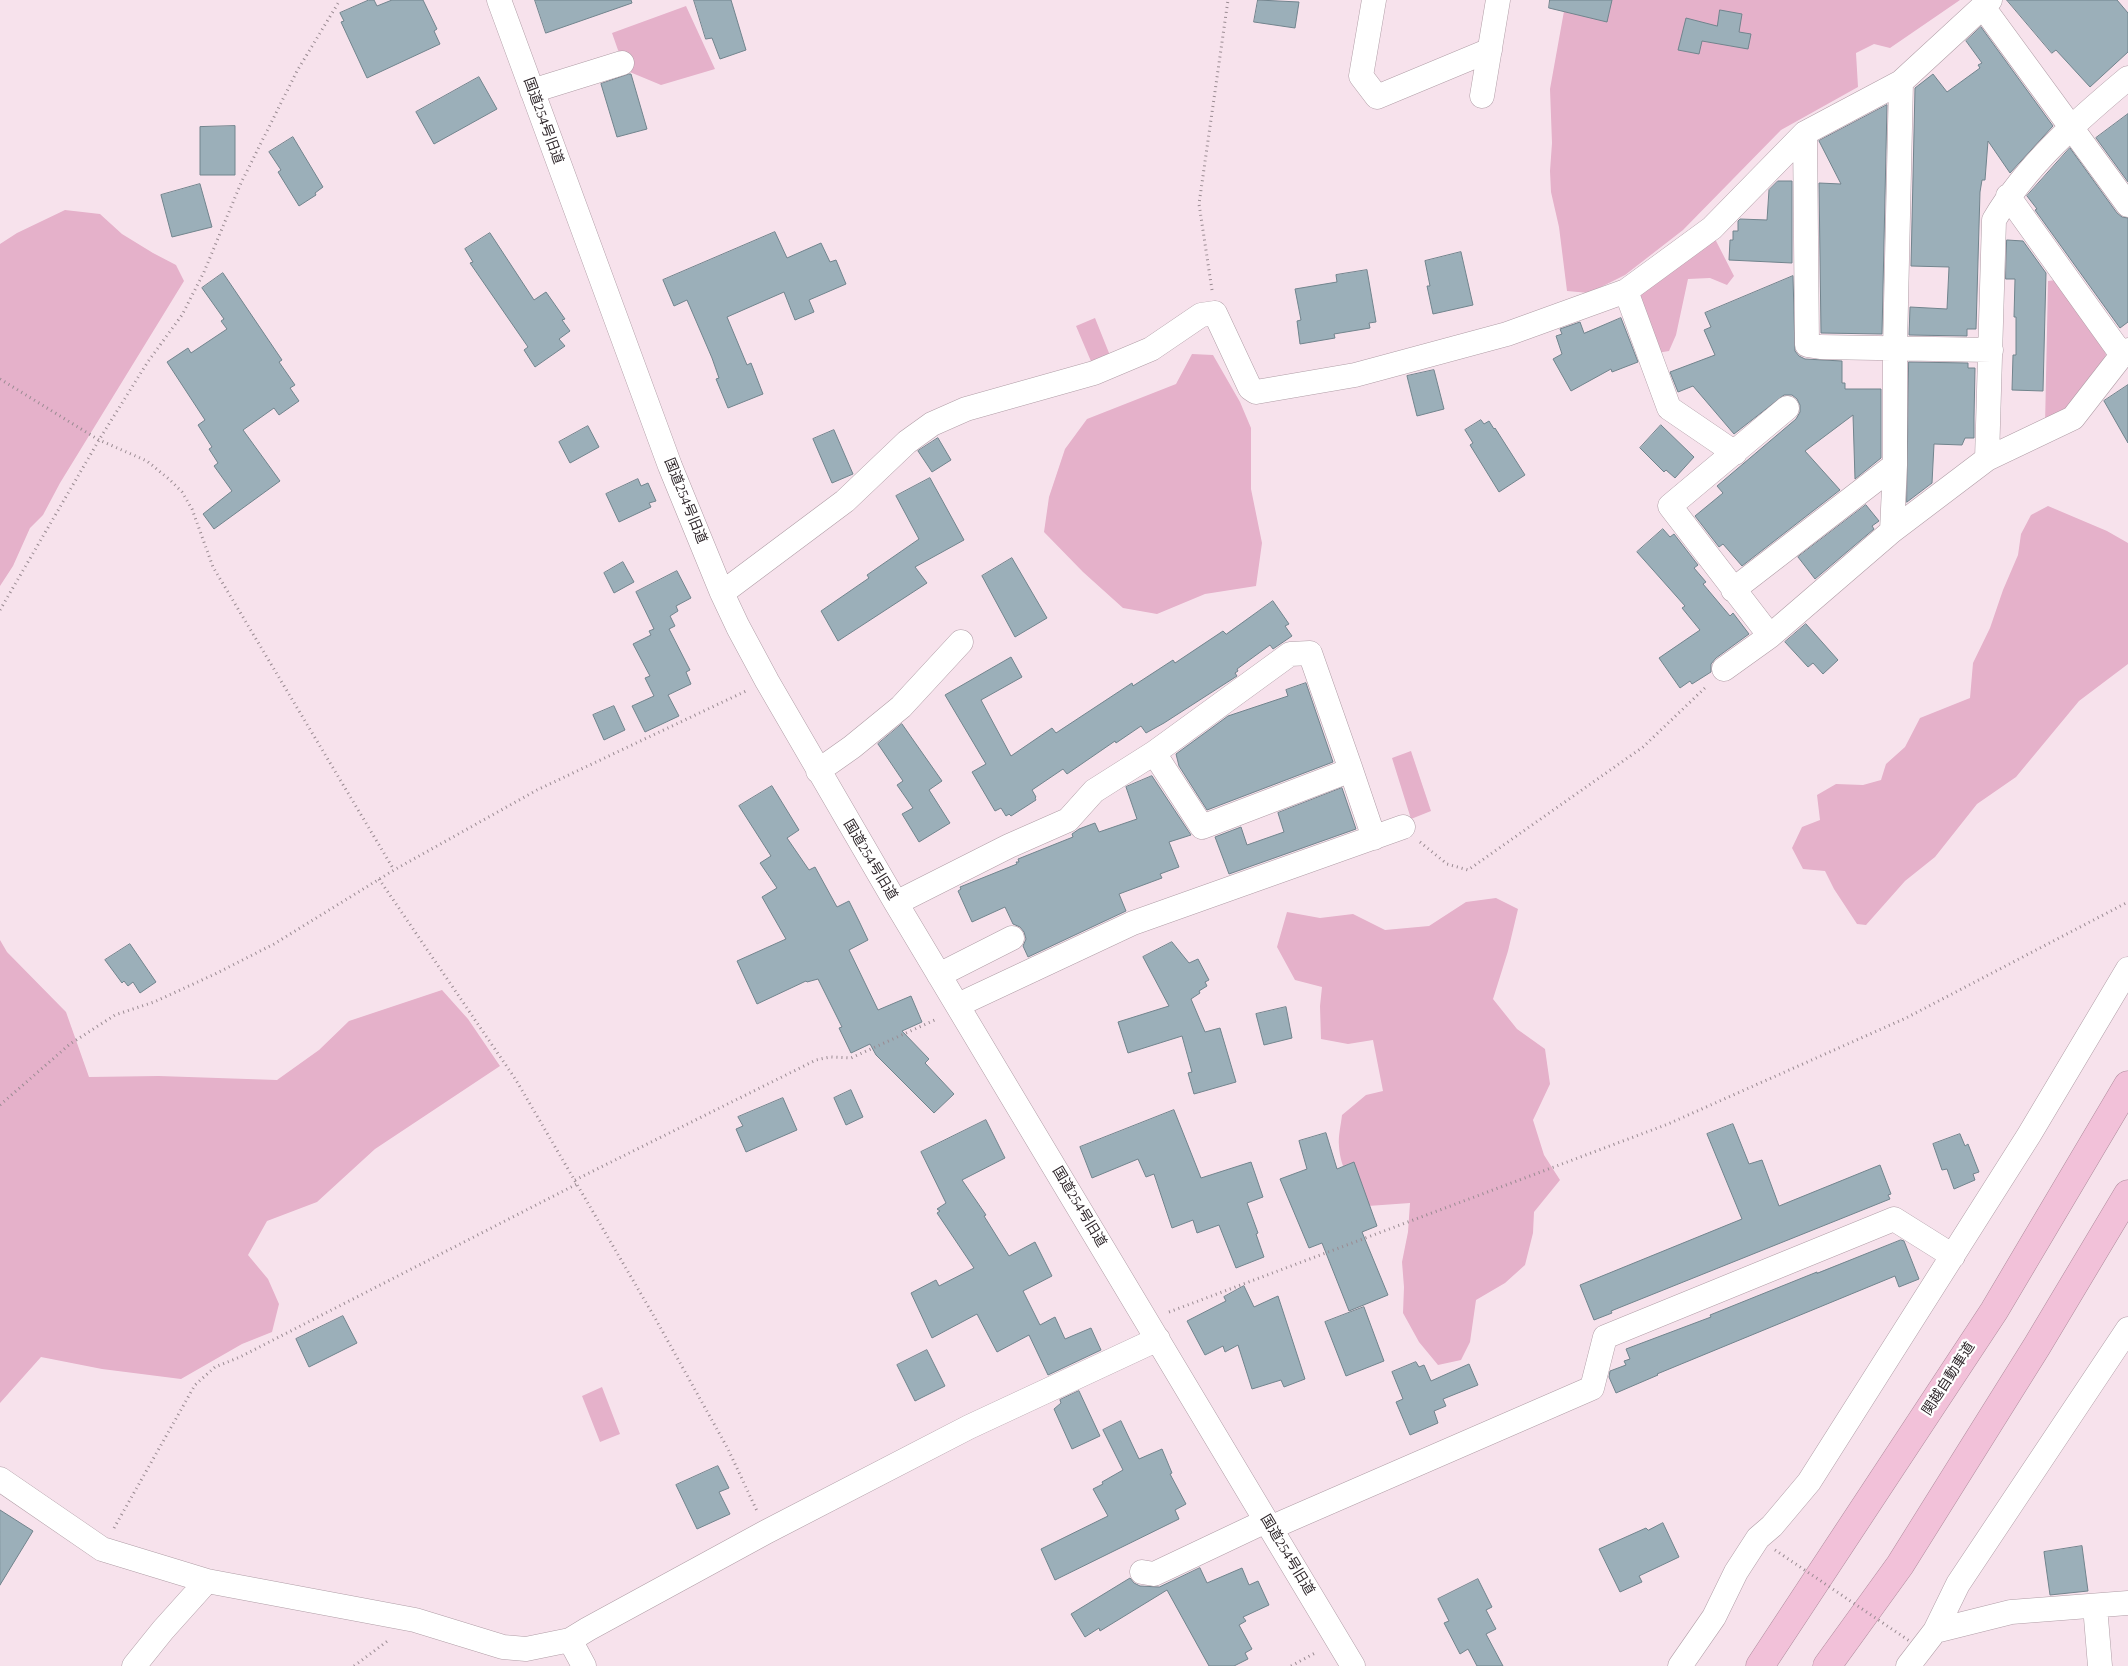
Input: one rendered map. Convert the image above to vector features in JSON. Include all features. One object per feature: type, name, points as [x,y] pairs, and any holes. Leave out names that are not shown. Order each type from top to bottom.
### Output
[{"type":"highway","name":"関越自動車道","points":[[1760,1666],[1994,1311],[2128,1085]]},
{"type":"highway","points":[[1827,1666],[1905,1557],[2037,1346],[2128,1194]]},
{"type":"street","name":"国道254号旧道","points":[[499,0],[670,466],[722,593],[767,682],[896,903],[1353,1666]]},
{"type":"street","points":[[1374,0],[1361,76],[1377,97],[1490,50]]},
{"type":"street","points":[[1482,96],[1498,0]]},
{"type":"street","points":[[722,593],[845,501],[907,442],[932,424],[966,409],[1094,373],[1151,349],[1202,316],[1215,313],[1250,388],[1256,392],[1355,375],[1488,339],[1626,291],[1712,228],[1805,133],[1901,82],[1987,4],[2128,205]]},
{"type":"street","points":[[532,90],[622,63]]},
{"type":"street","points":[[1987,459],[1994,220],[2008,196],[2072,127],[2128,78]]},
{"type":"street","points":[[1892,531],[1895,465],[1895,348],[1901,82]]},
{"type":"street","points":[[1805,133],[1807,345],[1820,347],[1991,350]]},
{"type":"street","points":[[1724,669],[1770,636],[1892,531],[1987,459],[2073,418],[2125,353],[2008,196]]},
{"type":"street","points":[[1626,291],[1669,408],[1735,452]]},
{"type":"street","points":[[1770,636],[1670,506],[1787,408]]},
{"type":"street","points":[[1734,590],[1895,465]]},
{"type":"street","points":[[818,771],[852,747],[901,707],[961,642]]},
{"type":"street","points":[[896,903],[1009,846],[1068,820],[1094,791],[1154,753],[1290,654],[1310,653],[1374,838]]},
{"type":"street","points":[[1154,753],[1202,828],[1351,770]]},
{"type":"street","points":[[958,1005],[1133,922],[1403,827]]},
{"type":"street","points":[[939,975],[1012,938]]},
{"type":"street","points":[[1680,1666],[1714,1617],[1736,1572],[1758,1538],[1772,1526],[1810,1482],[2029,1135],[2128,969]]},
{"type":"street","points":[[1142,1572],[1154,1574],[1592,1388],[1605,1338],[1894,1219],[1953,1256]]},
{"type":"street","points":[[0,1479],[102,1549],[207,1581],[415,1620],[503,1648],[526,1649],[570,1640],[766,1532],[969,1427],[1152,1329]]},
{"type":"street","points":[[1908,1666],[1935,1631],[1958,1584],[2128,1329]]},
{"type":"street","points":[[134,1666],[162,1630],[207,1581]]},
{"type":"street","points":[[1935,1631],[2011,1612],[2128,1603]]},
{"type":"street","points":[[2095,1606],[2100,1666]]},
{"type":"street","points":[[570,1640],[584,1666]]},
{"type":"path","points":[[0,610],[99,440],[147,363],[182,315],[204,272],[241,183],[297,71],[340,0]]},
{"type":"path","points":[[1215,313],[1200,204],[1228,0]]},
{"type":"path","points":[[0,379],[99,440],[147,461],[182,492],[192,509],[213,568],[394,870]]},
{"type":"path","points":[[1403,827],[1447,864],[1468,870],[1643,747],[1724,669]]},
{"type":"path","points":[[0,1105],[70,1044],[115,1015],[154,1002],[265,948],[394,870],[537,790],[767,682]]},
{"type":"path","points":[[379,879],[516,1080],[655,1318],[728,1448],[766,1532]]},
{"type":"path","points":[[1152,1329],[1668,1124],[1906,1018],[2128,902]]},
{"type":"path","points":[[575,1180],[816,1060],[851,1058],[934,1022],[958,1005]]},
{"type":"path","points":[[102,1549],[195,1385],[214,1367],[240,1357],[577,1184]]},
{"type":"path","points":[[1775,1550],[1911,1642]]},
{"type":"path","points":[[354,1666],[415,1620]]},
{"type":"shaded area","points":[[1566,0],[1960,0],[1890,48],[1874,44],[1856,53],[1858,87],[1781,130],[1683,230],[1625,275],[1589,293],[1567,291],[1559,227],[1551,192],[1550,89]]},
{"type":"shaded area","points":[[686,6],[715,69],[661,85],[625,70],[612,33]]},
{"type":"shaded area","points":[[65,210],[100,214],[122,234],[176,265],[184,281],[60,483],[43,515],[30,528],[13,566],[0,586],[0,244],[17,233]]},
{"type":"shaded area","points":[[1714,237],[1734,276],[1727,285],[1710,278],[1688,279],[1676,335],[1669,351],[1657,353],[1637,297]]},
{"type":"shaded area","points":[[2056,280],[2104,347],[2106,355],[2084,394],[2045,426],[2048,281]]},
{"type":"shaded area","points":[[1095,318],[1111,358],[1093,366],[1076,326]]},
{"type":"shaded area","points":[[1192,354],[1213,355],[1240,402],[1251,428],[1251,489],[1262,543],[1256,586],[1205,594],[1157,614],[1123,608],[1083,572],[1044,532],[1049,497],[1065,449],[1087,419],[1176,384]]},
{"type":"shaded area","points":[[2048,506],[2107,531],[2128,543],[2128,664],[2079,701],[2016,777],[1977,804],[1935,857],[1905,881],[1866,925],[1857,924],[1834,889],[1825,871],[1803,869],[1792,848],[1802,827],[1820,820],[1817,795],[1836,784],[1863,785],[1881,780],[1886,764],[1905,747],[1920,718],[1970,698],[1973,663],[1990,628],[2018,555],[2021,534],[2031,515]]},
{"type":"shaded area","points":[[1411,751],[1431,811],[1411,819],[1392,758]]},
{"type":"shaded area","points":[[1496,898],[1518,909],[1508,951],[1493,999],[1517,1029],[1545,1049],[1550,1084],[1533,1120],[1544,1155],[1560,1180],[1534,1212],[1533,1233],[1525,1265],[1505,1283],[1476,1300],[1470,1342],[1461,1360],[1438,1365],[1419,1342],[1403,1313],[1404,1287],[1402,1262],[1408,1232],[1410,1203],[1368,1206],[1345,1171],[1340,1154],[1339,1138],[1342,1115],[1366,1095],[1383,1091],[1373,1040],[1348,1044],[1321,1039],[1320,1006],[1322,987],[1295,980],[1277,947],[1287,912],[1320,918],[1353,914],[1385,930],[1429,926],[1466,902]]},
{"type":"shaded area","points":[[0,940],[7,952],[66,1012],[89,1077],[159,1076],[277,1080],[319,1050],[349,1021],[442,990],[468,1019],[500,1066],[375,1149],[317,1202],[267,1221],[248,1255],[268,1279],[279,1304],[272,1332],[242,1344],[181,1379],[102,1369],[41,1357],[0,1403]]},
{"type":"shaded area","points":[[602,1387],[620,1434],[600,1442],[582,1396]]},
{"type":"building","points":[[369,0],[374,0],[377,6],[392,0],[423,0],[437,29],[434,31],[440,44],[367,78],[341,22],[344,21],[340,13]]},
{"type":"building","points":[[535,0],[631,0],[632,3],[546,33]]},
{"type":"building","points":[[694,0],[731,0],[746,50],[720,59],[712,38],[706,39]]},
{"type":"building","points":[[1258,0],[1299,2],[1295,28],[1254,22]]},
{"type":"building","points":[[1550,0],[1612,0],[1607,22],[1549,8]]},
{"type":"building","points":[[2007,0],[2117,0],[2128,13],[2128,52],[2090,87],[2056,50],[2052,53]]},
{"type":"building","points":[[1720,10],[1742,14],[1739,32],[1751,34],[1748,49],[1702,41],[1699,54],[1678,50],[1686,18],[1717,26]]},
{"type":"building","points":[[1981,27],[2053,126],[2010,173],[1988,141],[1985,180],[1982,180],[1980,192],[1976,329],[1967,329],[1967,336],[1909,335],[1910,307],[1947,309],[1949,267],[1911,266],[1915,88],[1933,74],[1947,92],[1980,68],[1978,65],[1982,63],[1966,41]]},
{"type":"building","points":[[631,74],[647,129],[617,137],[601,84]]},
{"type":"building","points":[[479,77],[497,109],[434,144],[416,112]]},
{"type":"building","points":[[1887,105],[1882,334],[1821,333],[1819,183],[1841,184],[1819,141]]},
{"type":"building","points":[[2128,114],[2128,182],[2096,138]]},
{"type":"building","points":[[235,126],[235,175],[200,175],[200,127]]},
{"type":"building","points":[[293,137],[323,187],[315,193],[316,195],[299,206],[278,172],[281,170],[269,152]]},
{"type":"building","points":[[2070,148],[2117,213],[2122,217],[2128,218],[2128,322],[2120,328],[2035,210],[2037,209],[2027,196]]},
{"type":"building","points":[[1778,181],[1792,181],[1792,263],[1729,260],[1730,240],[1733,240],[1733,231],[1738,231],[1738,221],[1740,219],[1767,220],[1769,190]]},
{"type":"building","points":[[200,184],[212,227],[172,237],[161,195]]},
{"type":"building","points":[[775,232],[787,258],[821,243],[830,262],[836,260],[846,284],[809,300],[814,312],[795,320],[784,292],[727,317],[747,365],[751,363],[763,394],[728,408],[716,379],[719,378],[712,358],[687,300],[674,306],[663,280]]},
{"type":"building","points":[[490,233],[534,300],[546,292],[565,319],[562,320],[570,331],[559,339],[565,346],[535,367],[524,350],[528,347],[470,263],[473,262],[465,249]]},
{"type":"building","points":[[2007,240],[2023,241],[2046,273],[2043,391],[2012,390],[2013,355],[2016,355],[2015,279],[2006,279]]},
{"type":"building","points":[[1461,252],[1473,305],[1433,314],[1427,286],[1430,286],[1425,261]]},
{"type":"building","points":[[1367,270],[1376,322],[1369,323],[1370,328],[1334,334],[1335,338],[1300,344],[1297,321],[1301,320],[1295,289],[1337,282],[1336,275]]},
{"type":"building","points":[[223,273],[282,360],[279,362],[295,385],[290,388],[299,401],[279,415],[274,408],[243,430],[280,481],[214,529],[203,514],[232,491],[214,466],[218,463],[209,449],[212,447],[198,425],[205,420],[167,362],[188,348],[191,353],[227,329],[221,321],[224,319],[202,288]]},
{"type":"building","points":[[1793,276],[1795,351],[1805,359],[1842,361],[1842,383],[1845,383],[1845,389],[1881,389],[1881,458],[1855,479],[1853,415],[1805,451],[1840,490],[1742,566],[1723,544],[1719,547],[1695,516],[1723,493],[1717,486],[1796,419],[1800,412],[1800,405],[1792,395],[1784,395],[1734,434],[1693,386],[1678,392],[1670,372],[1715,355],[1704,330],[1711,327],[1705,313]]},
{"type":"building","points":[[1621,318],[1638,362],[1612,372],[1611,369],[1571,391],[1553,359],[1562,354],[1556,336],[1562,334],[1560,329],[1580,322],[1584,333]]},
{"type":"building","points":[[1909,362],[1968,363],[1968,368],[1975,368],[1974,438],[1965,438],[1962,445],[1934,444],[1932,483],[1907,502]]},
{"type":"building","points":[[1434,370],[1444,409],[1417,416],[1407,376]]},
{"type":"building","points":[[2128,385],[2128,443],[2104,401]]},
{"type":"building","points":[[1481,420],[1484,424],[1489,421],[1495,428],[1525,475],[1499,492],[1470,445],[1473,443],[1465,430]]},
{"type":"building","points":[[1661,425],[1694,457],[1675,478],[1666,470],[1664,472],[1640,448]]},
{"type":"building","points":[[588,426],[599,447],[570,463],[559,442]]},
{"type":"building","points":[[834,430],[853,474],[832,483],[813,439]]},
{"type":"building","points":[[938,438],[951,460],[932,472],[918,451]]},
{"type":"building","points":[[930,478],[964,540],[915,567],[927,583],[838,641],[821,611],[869,578],[867,575],[919,539],[896,496]]},
{"type":"building","points":[[638,479],[641,486],[648,483],[656,501],[649,503],[651,507],[619,522],[606,494]]},
{"type":"building","points":[[1866,505],[1879,521],[1872,526],[1874,529],[1815,579],[1798,557]]},
{"type":"building","points":[[1663,529],[1670,537],[1674,534],[1698,565],[1694,568],[1706,582],[1703,584],[1730,616],[1733,613],[1749,634],[1716,658],[1711,664],[1711,672],[1692,684],[1690,681],[1680,688],[1659,658],[1700,630],[1682,608],[1685,606],[1637,552]]},
{"type":"building","points":[[1012,558],[1047,618],[1015,637],[982,576]]},
{"type":"building","points":[[623,562],[634,582],[614,593],[604,573]]},
{"type":"building","points":[[677,571],[691,598],[676,606],[678,611],[670,616],[675,626],[669,629],[690,670],[686,672],[691,684],[668,695],[679,716],[645,732],[632,706],[654,696],[645,678],[650,676],[633,644],[651,635],[649,631],[654,629],[636,592]]},
{"type":"building","points":[[1273,601],[1289,624],[1285,626],[1292,636],[1273,649],[1270,645],[1237,669],[1238,671],[1235,673],[1237,676],[1164,723],[1146,733],[1141,726],[1116,743],[1115,741],[1067,774],[1063,769],[1032,790],[1036,800],[1011,816],[1009,814],[1006,816],[1001,808],[995,811],[972,772],[986,764],[945,695],[1011,657],[1022,677],[981,700],[1011,756],[1052,728],[1056,733],[1132,683],[1133,686],[1173,660],[1175,663],[1223,631],[1226,634]]},
{"type":"building","points":[[1806,624],[1838,660],[1823,674],[1813,663],[1808,667],[1785,642]]},
{"type":"building","points":[[1306,683],[1333,762],[1207,810],[1179,766],[1176,754],[1228,716],[1288,696],[1286,690]]},
{"type":"building","points":[[614,706],[625,730],[604,740],[593,715]]},
{"type":"building","points":[[902,724],[942,781],[929,790],[950,823],[919,842],[902,814],[913,808],[897,785],[903,781],[878,744]]},
{"type":"building","points":[[1152,776],[1191,835],[1169,842],[1179,867],[1160,874],[1162,878],[1119,894],[1126,911],[1028,957],[1023,946],[1026,939],[1024,932],[1020,927],[1013,924],[1005,907],[972,922],[958,891],[961,889],[960,887],[1017,864],[1016,862],[1019,862],[1018,859],[1073,837],[1072,834],[1079,829],[1095,823],[1099,832],[1137,819],[1126,787]]},
{"type":"building","points":[[772,786],[799,830],[787,838],[809,870],[815,867],[837,907],[849,901],[868,940],[849,950],[878,1010],[911,996],[922,1022],[902,1031],[929,1059],[925,1063],[954,1094],[934,1113],[876,1055],[870,1044],[851,1053],[839,1028],[842,1027],[818,979],[806,981],[757,1004],[737,961],[786,939],[762,897],[777,888],[760,863],[771,856],[739,806]]},
{"type":"building","points":[[1342,788],[1356,829],[1229,874],[1215,837],[1241,827],[1247,845],[1284,832],[1278,813]]},
{"type":"building","points":[[1172,942],[1189,963],[1198,959],[1209,980],[1205,982],[1207,986],[1191,999],[1205,1032],[1220,1028],[1236,1082],[1194,1094],[1188,1073],[1192,1072],[1182,1036],[1128,1053],[1118,1022],[1169,1006],[1143,957]]},
{"type":"building","points":[[130,944],[156,982],[140,993],[133,982],[128,986],[124,981],[122,983],[105,960]]},
{"type":"building","points":[[1286,1007],[1292,1038],[1264,1045],[1256,1014]]},
{"type":"building","points":[[851,1090],[863,1117],[846,1125],[834,1098]]},
{"type":"building","points":[[783,1098],[797,1130],[746,1152],[736,1129],[743,1126],[738,1117]]},
{"type":"building","points":[[1174,1110],[1201,1178],[1251,1162],[1263,1197],[1247,1203],[1264,1257],[1236,1268],[1219,1225],[1197,1233],[1193,1220],[1172,1228],[1154,1174],[1146,1177],[1138,1159],[1092,1178],[1080,1147]]},
{"type":"building","points":[[986,1120],[1005,1158],[962,1180],[986,1215],[984,1216],[1009,1256],[1035,1242],[1052,1276],[1023,1291],[1040,1325],[1055,1317],[1065,1339],[1091,1328],[1101,1350],[1048,1375],[1029,1335],[997,1352],[977,1314],[932,1338],[911,1293],[936,1280],[939,1286],[974,1268],[937,1213],[940,1211],[937,1209],[946,1203],[921,1152]]},
{"type":"building","points":[[1733,1124],[1749,1164],[1762,1160],[1779,1206],[1880,1165],[1891,1194],[1888,1195],[1890,1199],[1611,1311],[1612,1313],[1594,1320],[1580,1285],[1742,1219],[1707,1134]]},
{"type":"building","points":[[1326,1133],[1337,1169],[1354,1162],[1377,1226],[1362,1232],[1388,1295],[1349,1311],[1322,1243],[1309,1248],[1280,1179],[1307,1169],[1299,1141]]},
{"type":"building","points":[[1960,1134],[1965,1146],[1968,1144],[1979,1172],[1973,1174],[1975,1180],[1954,1189],[1947,1169],[1942,1170],[1933,1144]]},
{"type":"building","points":[[1901,1240],[1904,1241],[1919,1279],[1899,1287],[1895,1276],[1657,1374],[1616,1393],[1609,1377],[1610,1371],[1626,1365],[1624,1361],[1630,1359],[1626,1349],[1711,1317],[1710,1315]]},
{"type":"building","points":[[1244,1286],[1254,1307],[1278,1296],[1305,1379],[1284,1387],[1281,1380],[1252,1389],[1238,1345],[1225,1352],[1223,1346],[1205,1355],[1187,1321],[1226,1301],[1224,1297]]},
{"type":"building","points":[[1364,1307],[1384,1361],[1346,1376],[1325,1322]]},
{"type":"building","points":[[343,1316],[357,1343],[309,1367],[296,1339]]},
{"type":"building","points":[[927,1350],[945,1386],[915,1401],[897,1365]]},
{"type":"building","points":[[1416,1362],[1419,1367],[1424,1365],[1431,1381],[1469,1364],[1478,1385],[1443,1399],[1446,1406],[1434,1411],[1438,1423],[1410,1435],[1396,1402],[1403,1399],[1392,1372]]},
{"type":"building","points":[[1079,1391],[1100,1436],[1072,1449],[1054,1409],[1061,1403],[1060,1400]]},
{"type":"building","points":[[1121,1421],[1139,1459],[1162,1449],[1172,1473],[1170,1474],[1186,1504],[1175,1510],[1179,1519],[1055,1580],[1041,1549],[1108,1516],[1093,1489],[1123,1470],[1103,1430]]},
{"type":"building","points":[[718,1466],[729,1488],[719,1492],[730,1514],[697,1529],[676,1485]]},
{"type":"building","points":[[0,1510],[33,1531],[0,1585]]},
{"type":"building","points":[[1663,1523],[1679,1557],[1639,1576],[1642,1582],[1620,1592],[1599,1549],[1646,1528],[1648,1530]]},
{"type":"building","points":[[2082,1546],[2088,1591],[2050,1595],[2044,1552]]},
{"type":"building","points":[[1200,1568],[1207,1583],[1242,1568],[1249,1585],[1258,1581],[1269,1605],[1243,1617],[1246,1621],[1239,1625],[1252,1649],[1245,1653],[1248,1659],[1234,1666],[1209,1666],[1167,1590],[1100,1631],[1099,1628],[1085,1637],[1071,1614],[1130,1578],[1140,1586],[1159,1587]]},
{"type":"building","points":[[1478,1579],[1492,1607],[1486,1610],[1496,1629],[1486,1634],[1503,1666],[1477,1666],[1468,1649],[1460,1654],[1444,1623],[1449,1621],[1438,1599]]}]
